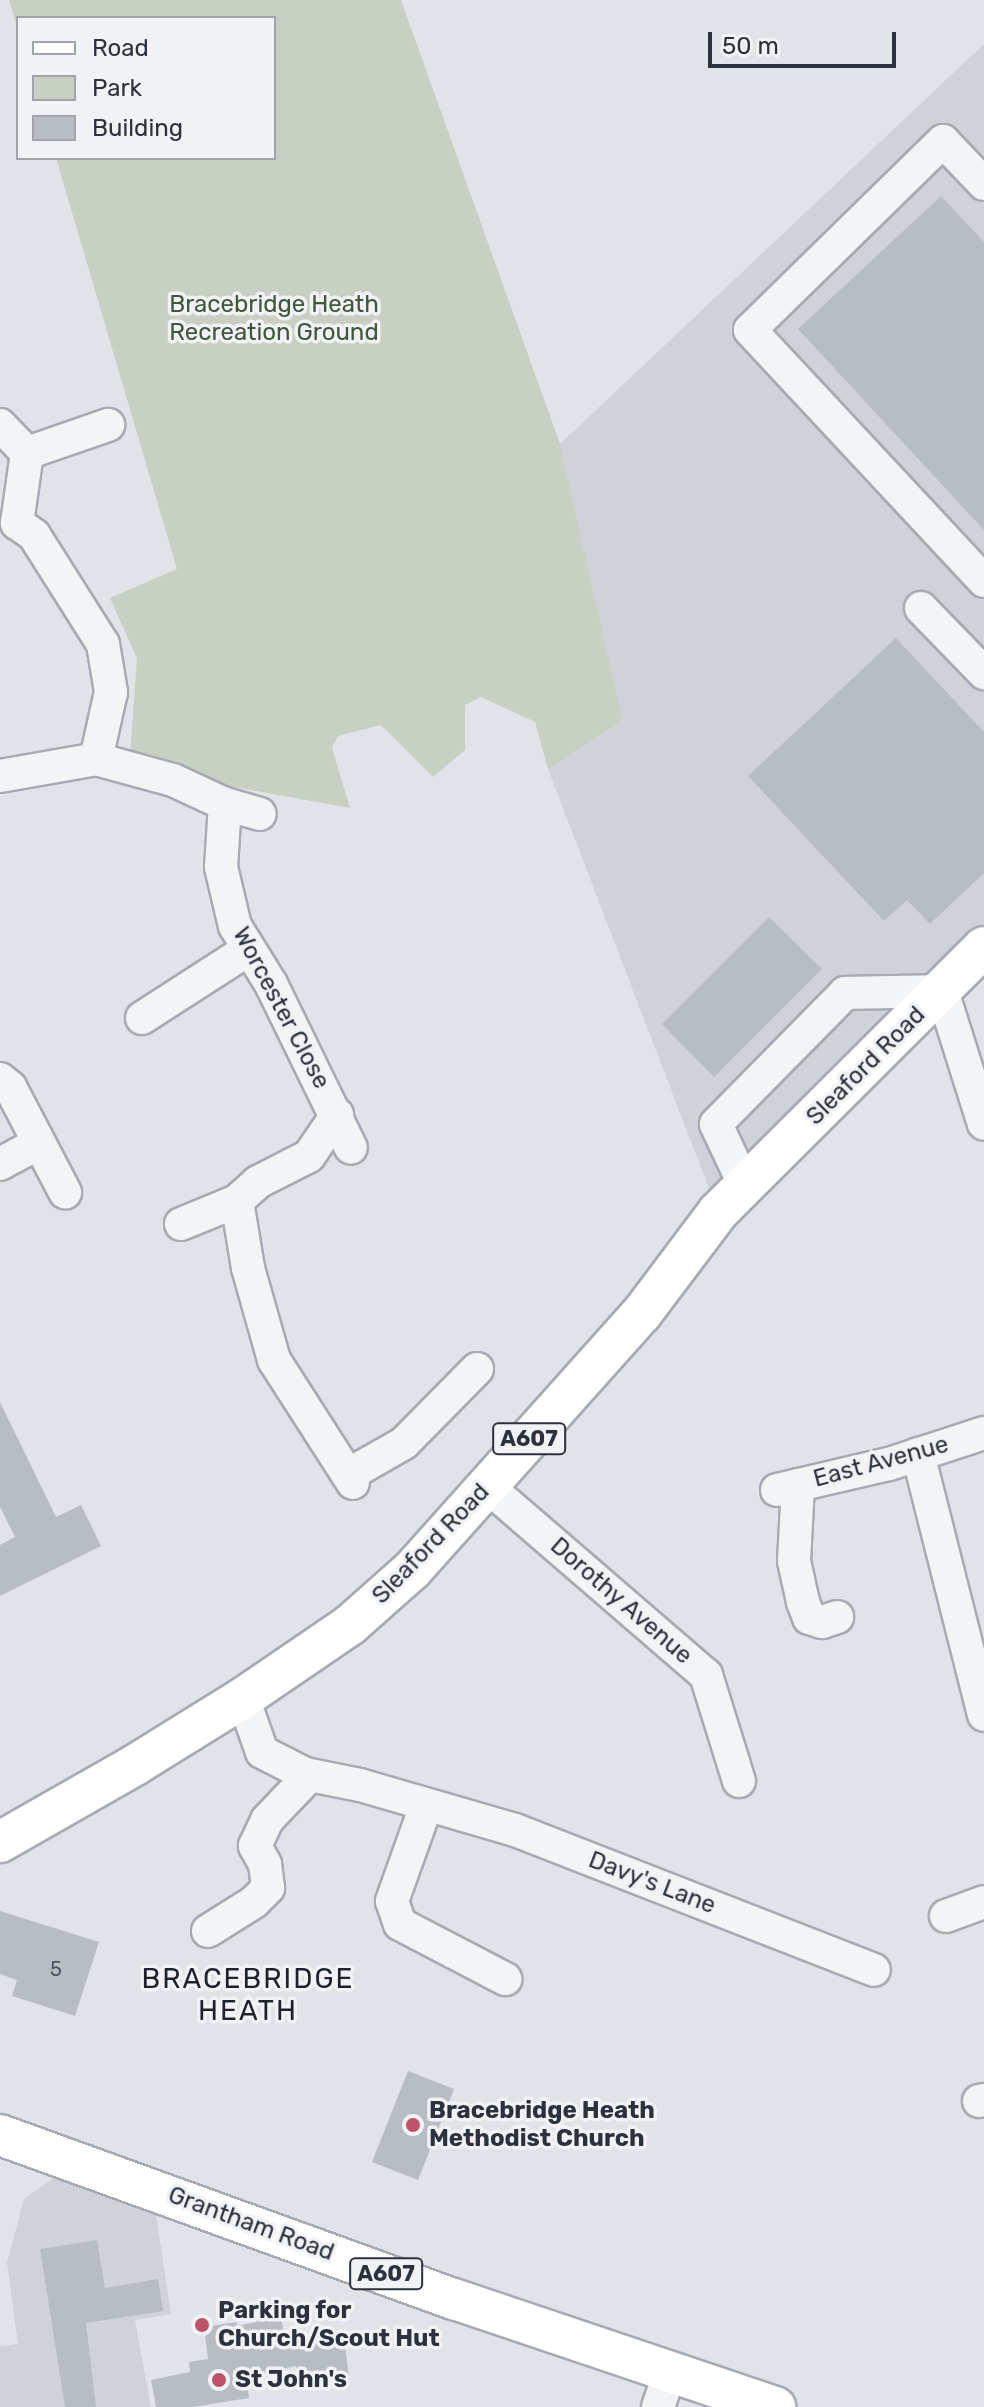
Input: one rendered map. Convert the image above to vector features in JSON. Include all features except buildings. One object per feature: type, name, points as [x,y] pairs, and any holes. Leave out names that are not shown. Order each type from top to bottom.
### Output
[{"type":"main road","name":"Sleaford Road","points":[[0,1842],[135,1765],[243,1698],[350,1625],[413,1569],[642,1313],[718,1212],[984,947]]},
{"type":"main road","name":"Grantham Road","points":[[0,2135],[454,2299],[775,2407]]},
{"type":"street","points":[[984,184],[943,141],[750,330],[984,581]]},
{"type":"street","points":[[0,425],[27,453]]},
{"type":"street","points":[[27,453],[108,425]]},
{"type":"street","points":[[27,453],[9,527],[34,535],[103,644],[111,692],[96,759]]},
{"type":"street","points":[[921,608],[984,673]]},
{"type":"street","points":[[0,776],[96,759],[173,780],[225,804],[260,814]]},
{"type":"street","name":"Worcester Close","points":[[225,804],[221,867],[235,926],[271,984],[351,1148]]},
{"type":"street","points":[[142,1018],[249,949]]},
{"type":"street","points":[[745,1186],[716,1124],[845,993],[942,991],[984,1124]]},
{"type":"street","points":[[0,1079],[10,1087],[65,1192]]},
{"type":"street","name":"Worcester Close","points":[[181,1224],[237,1201],[258,1182],[309,1156],[337,1115]]},
{"type":"street","points":[[0,1164],[39,1143]]},
{"type":"street","points":[[237,1201],[248,1268],[274,1360],[350,1479],[404,1443],[477,1369]]},
{"type":"street","name":"East Avenue","points":[[837,1617],[822,1622],[809,1618],[794,1561],[787,1488],[918,1454],[984,1433]]},
{"type":"street","points":[[918,1454],[984,1715]]},
{"type":"street","name":"Dorothy Avenue","points":[[487,1486],[706,1675],[739,1781]]},
{"type":"street","name":"Davy's Lane","points":[[243,1698],[262,1752],[310,1775],[360,1785],[515,1830],[874,1970]]},
{"type":"street","points":[[208,1931],[254,1902],[268,1888],[265,1864],[255,1846],[267,1820],[310,1775]]},
{"type":"street","points":[[426,1806],[392,1901],[400,1924],[505,1979]]},
{"type":"street","points":[[946,1916],[984,1902]]},
{"type":"street","points":[[658,2407],[671,2370]]},
{"type":"shaded area","points":[[984,44],[984,947],[718,1212],[548,769],[623,721],[560,444]]},
{"type":"shaded area","points":[[77,2161],[152,2188],[171,2314],[135,2320],[151,2407],[0,2407],[0,2346],[18,2344],[7,2263],[24,2199]]},
{"type":"green space","name":"Bracebridge Heath Recreation Ground","points":[[9,0],[401,0],[560,444],[623,721],[548,769],[535,722],[481,697],[465,705],[465,750],[433,777],[381,725],[338,736],[332,748],[350,808],[229,786],[130,757],[137,658],[110,598],[177,569],[57,160],[276,160],[276,16],[16,16],[16,23]]},
{"type":"place","name":"Bracebridge Heath Methodist Church","points":[[413,2125]]},
{"type":"place","name":"Parking for Church/Scout Hut","points":[[202,2325]]},
{"type":"place","name":"St John's","points":[[219,2380]]},
{"type":"district","name":"BRACEBRIDGE HEATH","points":[[248,1995]]}]
